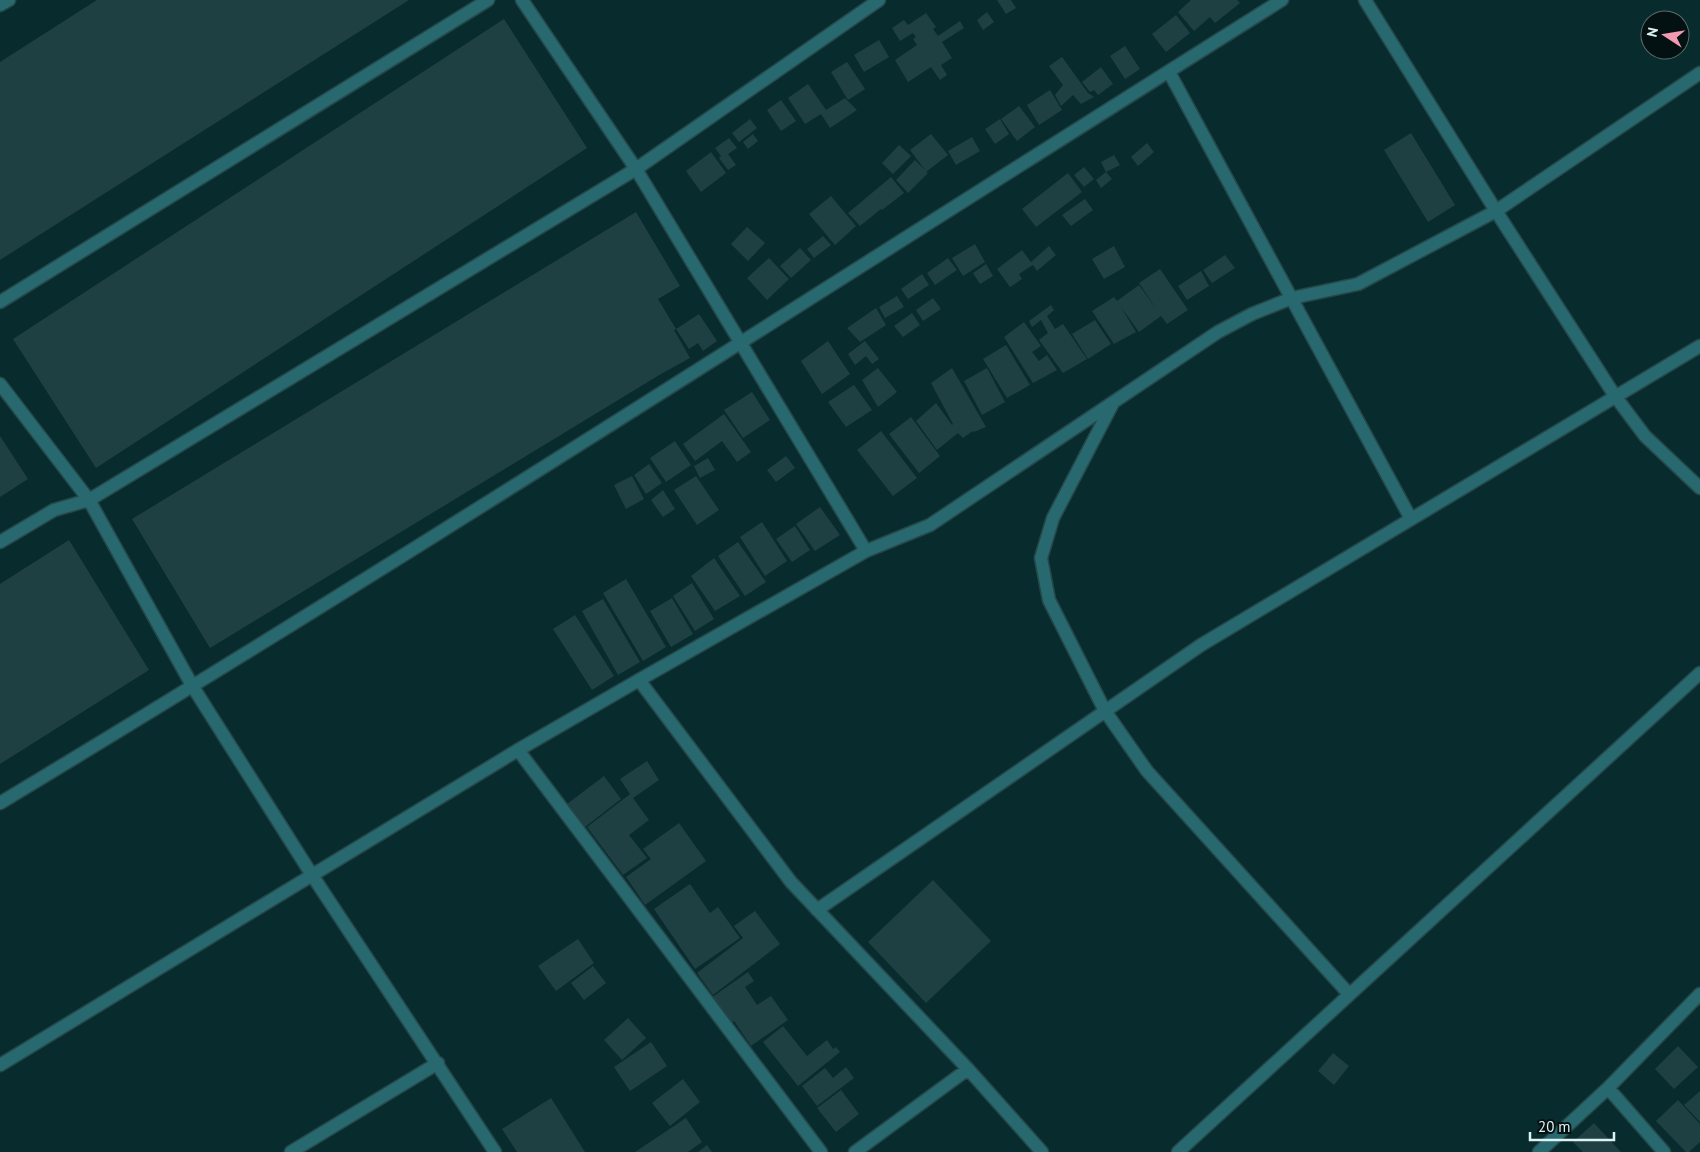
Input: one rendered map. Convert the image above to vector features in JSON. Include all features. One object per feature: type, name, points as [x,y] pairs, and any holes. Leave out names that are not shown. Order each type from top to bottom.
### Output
[{"type":"street","points":[[0,302],[488,0]]},
{"type":"street","points":[[522,0],[636,169],[866,551]]},
{"type":"street","points":[[0,542],[54,510],[89,500],[636,169],[879,0]]},
{"type":"street","points":[[0,803],[193,687],[1282,0]]},
{"type":"street","points":[[1365,0],[1496,211],[1615,396],[1645,436],[1700,488]]},
{"type":"street","points":[[1169,72],[1411,519]]},
{"type":"street","points":[[0,1066],[518,750],[866,551],[930,525],[1218,332],[1252,314],[1292,298],[1358,284],[1496,211],[1700,73]]},
{"type":"street","points":[[817,910],[1201,645],[1700,346]]},
{"type":"street","points":[[0,384],[89,500],[193,687],[312,875],[495,1152]]},
{"type":"street","points":[[1114,401],[1053,518],[1041,558],[1049,600],[1105,711],[1148,771],[1349,994]]},
{"type":"street","points":[[1178,1152],[1700,673]]},
{"type":"street","points":[[639,680],[791,882],[968,1069],[1042,1152]]},
{"type":"street","points":[[518,750],[820,1152]]},
{"type":"street","points":[[1539,1152],[1608,1088],[1700,994]]},
{"type":"street","points":[[291,1152],[438,1064]]},
{"type":"street","points":[[855,1152],[968,1069]]},
{"type":"street","points":[[1608,1088],[1664,1152]]},
{"type":"building","points":[[97,0],[409,0],[0,260],[0,62]]},
{"type":"building","points":[[997,0],[1011,0],[1016,8],[1006,14]]},
{"type":"building","points":[[1191,0],[1237,0],[1240,3],[1215,23],[1210,17],[1194,31],[1178,12]]},
{"type":"building","points":[[987,12],[994,22],[983,30],[977,20]]},
{"type":"building","points":[[926,13],[936,27],[933,29],[938,36],[960,21],[964,28],[942,42],[952,58],[941,65],[947,75],[940,80],[931,67],[908,82],[895,60],[917,45],[913,39],[916,37],[913,33],[900,41],[892,28],[904,20],[908,25]]},
{"type":"building","points":[[1176,15],[1190,33],[1166,52],[1152,34]]},
{"type":"building","points":[[504,19],[587,148],[96,468],[13,339]]},
{"type":"building","points":[[879,40],[889,57],[864,72],[854,55]]},
{"type":"building","points":[[1125,46],[1140,69],[1125,79],[1110,56]]},
{"type":"building","points":[[1062,57],[1088,93],[1094,97],[1081,104],[1073,95],[1061,106],[1055,95],[1063,85],[1049,66]]},
{"type":"building","points":[[847,62],[865,89],[848,100],[831,72]]},
{"type":"building","points":[[1101,67],[1113,84],[1098,95],[1094,90],[1090,92],[1082,82]]},
{"type":"building","points":[[808,84],[826,110],[845,98],[857,110],[830,128],[821,114],[805,124],[788,98]]},
{"type":"building","points":[[1050,90],[1062,110],[1039,125],[1027,105]]},
{"type":"building","points":[[781,100],[796,121],[781,131],[767,110]]},
{"type":"building","points":[[1019,106],[1035,127],[1017,141],[1001,119]]},
{"type":"building","points":[[750,119],[757,128],[739,142],[732,133]]},
{"type":"building","points":[[1000,119],[1009,134],[995,144],[985,129]]},
{"type":"building","points":[[1411,133],[1455,205],[1428,222],[1384,150]]},
{"type":"building","points":[[753,134],[758,141],[748,149],[743,142]]},
{"type":"building","points":[[931,134],[948,155],[926,172],[928,173],[908,193],[896,180],[915,160],[925,170],[910,150]]},
{"type":"building","points":[[972,137],[980,151],[956,165],[948,151]]},
{"type":"building","points":[[729,138],[737,148],[728,154],[736,165],[728,170],[719,158],[721,156],[715,148]]},
{"type":"building","points":[[1147,143],[1154,152],[1138,166],[1131,157]]},
{"type":"building","points":[[899,145],[911,156],[893,174],[882,163]]},
{"type":"building","points":[[711,152],[726,173],[701,192],[686,171]]},
{"type":"building","points":[[1114,155],[1120,165],[1106,172],[1101,162]]},
{"type":"building","points":[[1084,167],[1094,179],[1084,187],[1074,175]]},
{"type":"building","points":[[1106,172],[1112,179],[1101,188],[1096,180]]},
{"type":"building","points":[[1068,173],[1082,192],[1036,227],[1022,209]]},
{"type":"building","points":[[891,177],[904,193],[860,226],[848,213]]},
{"type":"building","points":[[831,196],[856,226],[835,245],[809,214]]},
{"type":"building","points":[[1085,199],[1093,210],[1071,226],[1062,215]]},
{"type":"building","points":[[636,212],[680,286],[658,299],[676,329],[674,330],[690,358],[210,648],[132,519]]},
{"type":"building","points":[[747,227],[765,243],[748,261],[731,244]]},
{"type":"building","points":[[823,236],[831,245],[814,258],[807,249]]},
{"type":"building","points":[[975,244],[985,262],[963,276],[952,258]]},
{"type":"building","points":[[1049,246],[1056,255],[1037,271],[1033,265],[1019,274],[1022,279],[1010,287],[997,269],[1022,250],[1031,262]]},
{"type":"building","points":[[1114,246],[1125,267],[1104,279],[1092,259]]},
{"type":"building","points":[[800,248],[811,260],[791,278],[780,266]]},
{"type":"building","points":[[1225,255],[1235,268],[1212,283],[1203,270]]},
{"type":"building","points":[[769,258],[789,279],[767,300],[747,278]]},
{"type":"building","points":[[948,258],[957,270],[935,285],[927,273]]},
{"type":"building","points":[[986,264],[993,276],[980,284],[973,273]]},
{"type":"building","points":[[1160,269],[1188,310],[1167,324],[1161,316],[1139,332],[1121,307],[1136,332],[1114,344],[1092,311],[1114,297],[1117,301],[1139,285],[1157,310],[1139,283]]},
{"type":"building","points":[[1201,271],[1209,286],[1187,300],[1178,286]]},
{"type":"building","points":[[922,274],[929,285],[908,299],[901,289]]},
{"type":"building","points":[[897,296],[904,307],[885,318],[879,307]]},
{"type":"building","points":[[933,298],[941,309],[923,321],[916,310]]},
{"type":"building","points":[[1051,305],[1054,310],[1047,316],[1055,329],[1063,324],[1087,359],[1063,373],[1039,340],[1048,333],[1041,320],[1032,327],[1029,321]]},
{"type":"building","points":[[876,308],[886,325],[860,342],[847,328]]},
{"type":"building","points":[[912,313],[920,325],[903,337],[894,326]]},
{"type":"building","points":[[699,314],[717,341],[703,351],[698,343],[689,349],[676,329]]},
{"type":"building","points":[[1095,320],[1111,344],[1088,359],[1072,334]]},
{"type":"building","points":[[1024,322],[1041,346],[1032,352],[1039,361],[1047,355],[1057,370],[1033,383],[1004,337]]},
{"type":"building","points":[[828,341],[850,374],[822,394],[801,361]]},
{"type":"building","points":[[865,341],[879,359],[872,364],[866,356],[855,365],[848,354]]},
{"type":"building","points":[[1006,345],[1030,385],[1007,398],[983,359]]},
{"type":"building","points":[[878,368],[897,392],[878,407],[862,380]]},
{"type":"building","points":[[952,368],[986,427],[973,431],[963,438],[958,433],[937,450],[916,421],[936,403],[953,424],[931,383]]},
{"type":"building","points":[[987,368],[1005,402],[982,415],[964,381]]},
{"type":"building","points":[[854,385],[872,410],[846,427],[828,402]]},
{"type":"building","points":[[752,392],[770,420],[743,438],[724,410]]},
{"type":"building","points":[[724,414],[751,452],[737,462],[722,441],[695,461],[683,444]]},
{"type":"building","points":[[911,417],[940,456],[919,473],[889,434]]},
{"type":"building","points":[[881,431],[917,478],[893,496],[857,450]]},
{"type":"building","points":[[0,436],[28,479],[0,497]]},
{"type":"building","points":[[675,441],[691,465],[666,482],[650,458]]},
{"type":"building","points":[[786,456],[795,468],[776,482],[767,470]]},
{"type":"building","points":[[708,458],[715,470],[700,478],[694,466]]},
{"type":"building","points":[[649,464],[662,483],[646,494],[634,475]]},
{"type":"building","points":[[632,476],[644,499],[626,509],[614,485]]},
{"type":"building","points":[[696,476],[719,510],[697,525],[674,490]]},
{"type":"building","points":[[663,490],[675,509],[663,517],[651,500]]},
{"type":"building","points":[[820,507],[840,535],[815,551],[796,524]]},
{"type":"building","points":[[762,522],[787,561],[765,576],[740,537]]},
{"type":"building","points":[[795,526],[810,550],[792,562],[776,539]]},
{"type":"building","points":[[69,540],[149,670],[0,764],[0,584]]},
{"type":"building","points":[[738,542],[766,582],[745,596],[718,556]]},
{"type":"building","points":[[714,558],[740,596],[715,611],[691,576]]},
{"type":"building","points":[[626,579],[666,647],[643,661],[603,593]]},
{"type":"building","points":[[692,583],[714,619],[695,631],[673,596]]},
{"type":"building","points":[[672,598],[693,634],[671,647],[650,611]]},
{"type":"building","points":[[603,599],[640,662],[618,675],[582,611]]},
{"type":"building","points":[[575,615],[614,676],[592,690],[553,629]]},
{"type":"building","points":[[647,761],[659,780],[633,798],[649,820],[629,835],[647,858],[623,875],[587,827],[630,794],[620,779]]},
{"type":"building","points":[[604,776],[621,799],[585,827],[567,804]]},
{"type":"building","points":[[679,823],[706,861],[645,905],[626,877],[651,859],[643,849]]},
{"type":"building","points":[[933,880],[991,941],[926,1003],[868,942]]},
{"type":"building","points":[[690,884],[710,913],[718,907],[740,938],[695,969],[654,909]]},
{"type":"building","points":[[755,911],[780,944],[713,995],[697,973],[743,938],[734,926]]},
{"type":"building","points":[[578,939],[594,963],[556,991],[538,966]]},
{"type":"building","points":[[593,966],[606,983],[584,1000],[571,983]]},
{"type":"building","points":[[748,972],[754,981],[745,987],[757,1005],[771,996],[788,1020],[751,1046],[734,1021],[727,1027],[708,1000]]},
{"type":"building","points":[[628,1018],[646,1038],[622,1060],[604,1040]]},
{"type":"building","points":[[783,1026],[807,1056],[827,1040],[833,1049],[836,1047],[840,1052],[798,1086],[763,1042]]},
{"type":"building","points":[[651,1042],[667,1066],[630,1091],[614,1067]]},
{"type":"building","points":[[1678,1046],[1698,1067],[1674,1089],[1655,1069]]},
{"type":"building","points":[[1333,1053],[1349,1066],[1334,1085],[1318,1071]]},
{"type":"building","points":[[846,1067],[854,1078],[817,1106],[802,1086],[825,1068],[833,1078]]},
{"type":"building","points":[[683,1079],[700,1102],[670,1126],[652,1103]]},
{"type":"building","points":[[841,1090],[859,1114],[836,1132],[817,1108]]},
{"type":"building","points":[[1700,1091],[1700,1122],[1684,1105]]},
{"type":"building","points":[[551,1098],[585,1152],[517,1152],[502,1129]]},
{"type":"building","points":[[1678,1100],[1700,1124],[1700,1142],[1689,1152],[1686,1152],[1656,1121]]},
{"type":"building","points":[[686,1118],[702,1142],[688,1152],[635,1152]]},
{"type":"building","points":[[1594,1123],[1621,1152],[1583,1152],[1573,1142]]},
{"type":"building","points":[[707,1145],[712,1152],[698,1152]]}]
